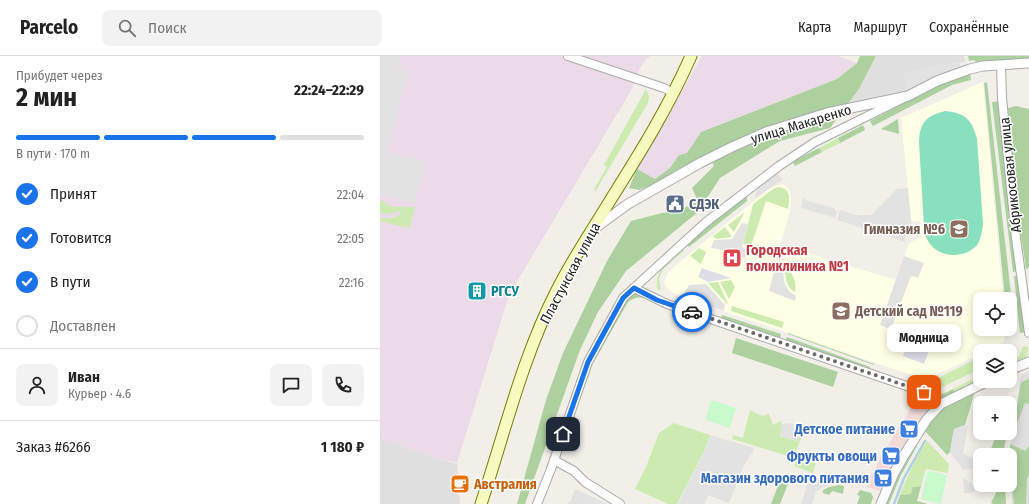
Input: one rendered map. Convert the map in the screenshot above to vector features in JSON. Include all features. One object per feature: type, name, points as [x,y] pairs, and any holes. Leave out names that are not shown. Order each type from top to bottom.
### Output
[{"type":"main road","name":"Пластунская улица","points":[[481,504],[518,384],[556,291],[590,231],[626,175],[673,93],[691,56]]},
{"type":"street","points":[[568,56],[664,88],[673,93]]},
{"type":"street","name":"улица Макаренко","points":[[590,231],[628,204],[693,167],[759,135],[827,113],[908,96],[937,81],[962,71],[983,66],[1029,63]]},
{"type":"street","name":"Абрикосовая улица","points":[[1001,65],[1002,98],[1016,238],[1029,333]]},
{"type":"street","points":[[538,504],[588,362],[623,298],[705,224],[778,166],[815,142],[908,96]]},
{"type":"street","points":[[634,288],[667,304],[924,392],[940,404]]},
{"type":"street","points":[[1017,367],[1029,362]]},
{"type":"street","points":[[881,504],[894,473],[927,419],[940,404],[973,388]]},
{"type":"street","points":[[554,460],[574,470],[585,482],[620,504]]},
{"type":"shaded area","points":[[380,56],[650,56],[643,63],[632,89],[509,295],[457,463],[439,459],[380,438]]},
{"type":"shaded area","points":[[380,56],[401,56],[398,69],[408,71],[387,152],[425,162],[415,203],[380,194]]},
{"type":"shaded area","points":[[702,56],[838,56],[857,63],[837,79],[701,132],[687,153],[679,155],[670,168],[655,180],[637,169]]},
{"type":"shaded area","points":[[876,56],[964,56],[965,62],[930,67],[906,88],[907,93],[873,98],[848,104],[859,89]]},
{"type":"shaded area","points":[[960,63],[960,72],[908,96],[903,73],[930,67]]},
{"type":"shaded area","points":[[983,82],[1002,292],[973,292],[973,336],[1004,336],[1004,342],[1000,344],[973,344],[973,357],[926,380],[682,297],[673,293],[666,287],[664,282],[669,271],[771,188],[782,184],[790,191],[791,201],[789,215],[779,248],[779,262],[785,260],[787,247],[896,280],[909,243],[921,237],[920,221],[911,222],[901,118]]},
{"type":"shaded area","points":[[775,168],[782,180],[755,198],[758,183]]},
{"type":"shaded area","points":[[908,188],[912,229],[905,230],[905,242],[837,220],[840,210],[855,215],[871,215],[897,189]]},
{"type":"shaded area","points":[[803,197],[807,201],[834,208],[837,213],[835,218],[801,208]]},
{"type":"shaded area","points":[[742,223],[748,224],[742,247],[747,249],[745,258],[711,248],[714,240],[732,239]]},
{"type":"shaded area","points":[[904,256],[924,263],[918,278],[911,276],[891,329],[880,325]]},
{"type":"shaded area","points":[[783,267],[784,282],[789,291],[796,296],[795,301],[769,291],[775,268]]},
{"type":"shaded area","points":[[702,268],[731,278],[708,282],[698,277]]},
{"type":"shaded area","points":[[706,284],[725,305],[724,311],[682,297],[689,285]]},
{"type":"shaded area","points":[[915,324],[936,332],[924,364],[903,356]]},
{"type":"shaded area","points":[[1029,371],[1029,504],[1012,504],[1011,492],[1017,492],[1017,448],[1010,448],[1011,440],[1017,440],[1017,402],[1021,375]]},
{"type":"shaded area","points":[[920,393],[936,403],[883,492],[867,487],[885,448],[889,444]]},
{"type":"shaded area","points":[[789,423],[802,427],[797,441],[780,436],[782,424]]},
{"type":"shaded area","points":[[965,425],[968,426],[963,453],[973,459],[973,468],[963,470],[950,452],[954,429]]},
{"type":"shaded area","points":[[710,435],[754,448],[744,465],[729,503],[708,495],[704,504],[678,504],[706,447]]},
{"type":"shaded area","points":[[380,438],[457,464],[460,504],[380,504]]},
{"type":"shaded area","points":[[838,473],[839,480],[816,491],[812,504],[801,504],[809,479]]},
{"type":"shaded area","points":[[963,478],[973,484],[973,493],[964,493]]},
{"type":"shaded area","points":[[575,489],[608,504],[567,504],[568,502],[570,503]]},
{"type":"green space","points":[[860,56],[876,56],[859,89],[830,128],[780,141],[720,178],[698,212],[626,271],[598,312],[580,350],[525,504],[517,504],[546,400],[563,353],[607,261],[631,221],[662,213],[678,211],[698,201],[692,188],[714,166],[708,154],[651,186],[639,190],[629,188],[637,169],[655,179],[670,168],[679,155],[687,153],[701,132],[837,79],[857,63]]},
{"type":"green space","points":[[968,56],[1029,56],[1029,58],[976,62],[974,60],[969,61]]},
{"type":"green space","points":[[970,72],[971,80],[952,85],[873,126],[870,121],[935,87]]},
{"type":"green space","points":[[987,82],[1011,292],[1004,292],[984,83]]},
{"type":"green space","points":[[646,89],[649,96],[648,103],[595,192],[594,189],[607,167],[604,165]]},
{"type":"green space","points":[[1000,101],[1019,271],[1013,272],[992,102]]},
{"type":"green space","points":[[1016,106],[1029,109],[1029,268],[1026,269],[1016,201],[1008,108]]},
{"type":"green space","points":[[945,111],[958,113],[967,118],[973,126],[977,139],[983,224],[977,245],[971,250],[958,255],[950,255],[937,250],[927,239],[924,227],[919,142],[921,129],[925,121],[933,115]]},
{"type":"green space","points":[[898,119],[899,134],[881,129]]},
{"type":"green space","points":[[863,125],[865,130],[840,143],[838,138]]},
{"type":"green space","points":[[838,138],[840,143],[822,152],[819,148]]},
{"type":"green space","points":[[819,148],[822,152],[795,166],[792,162]]},
{"type":"green space","points":[[778,187],[785,189],[789,195],[788,209],[766,201],[751,246],[743,244],[753,204]]},
{"type":"green space","points":[[747,196],[747,201],[689,247],[687,244],[707,226]]},
{"type":"green space","points":[[380,199],[388,205],[395,207],[415,207],[409,228],[380,221],[380,218],[394,217],[401,213],[399,211],[389,214],[380,213]]},
{"type":"green space","points":[[745,212],[734,232],[728,225]]},
{"type":"green space","points":[[725,227],[732,237],[716,239],[713,236]]},
{"type":"green space","points":[[681,248],[684,251],[664,268],[659,279],[661,290],[658,290],[657,278],[659,272]]},
{"type":"green space","points":[[699,248],[706,252],[701,264],[690,256]]},
{"type":"green space","points":[[784,267],[790,271],[794,278],[795,292],[788,285]]},
{"type":"green space","points":[[1019,275],[1026,332],[1020,333],[1017,292],[1016,292],[1014,276]]},
{"type":"green space","points":[[731,280],[735,287],[729,299],[720,282]]},
{"type":"green space","points":[[718,282],[728,304],[708,283]]},
{"type":"green space","points":[[637,291],[650,300],[639,298],[628,302],[592,365],[586,383],[583,381],[590,362],[627,297]]},
{"type":"green space","points":[[732,306],[784,322],[782,328],[731,311]]},
{"type":"green space","points":[[722,315],[781,334],[780,339],[721,318]]},
{"type":"green space","points":[[788,334],[874,364],[874,365]]},
{"type":"green space","points":[[787,337],[870,367],[869,370],[785,341]]},
{"type":"green space","points":[[736,338],[838,372],[833,387],[732,353]]},
{"type":"green space","points":[[1023,346],[1028,347],[1027,359],[1017,363],[1017,358],[1019,357]]},
{"type":"green space","points":[[973,360],[973,372],[940,388],[933,386],[932,381]]},
{"type":"green space","points":[[1029,378],[1029,404],[1025,403],[1017,423],[1017,407],[1021,383]]},
{"type":"green space","points":[[973,379],[973,385],[956,394],[953,389]]},
{"type":"green space","points":[[907,381],[943,394],[953,389],[956,394],[940,400],[906,384]]},
{"type":"green space","points":[[975,391],[965,425],[954,429],[950,452],[947,455],[924,430],[929,422],[943,407]]},
{"type":"green space","points":[[711,400],[736,408],[730,428],[705,420]]},
{"type":"green space","points":[[750,410],[762,416],[769,414],[773,425],[781,421],[780,436],[797,441],[800,434],[802,435],[792,463],[785,455],[732,439],[733,435],[743,438]]},
{"type":"green space","points":[[674,423],[710,435],[706,447],[677,504],[668,504],[635,489],[646,467],[659,433]]},
{"type":"green space","points":[[994,440],[1006,440],[1004,448],[991,448]]},
{"type":"green space","points":[[927,441],[949,464],[948,473],[926,469],[921,486],[914,487],[911,494],[900,495],[912,467]]},
{"type":"green space","points":[[913,444],[917,446],[900,477],[889,504],[885,504],[896,475]]},
{"type":"green space","points":[[1010,444],[1025,451],[1029,446],[1029,474],[1027,479],[1026,504],[1014,504],[1013,492],[1017,492],[1017,448],[1010,448]]},
{"type":"green space","points":[[797,456],[816,463],[813,473],[794,466]]},
{"type":"green space","points":[[928,471],[947,475],[941,504],[921,499]]},
{"type":"green space","points":[[782,475],[790,479],[780,504],[771,504]]},
{"type":"green space","points":[[839,485],[844,486],[843,494],[832,491],[829,495],[823,493],[823,490],[829,487]]},
{"type":"green space","points":[[921,486],[917,501],[928,504],[897,504],[900,495],[911,494],[913,487]]},
{"type":"green space","points":[[860,490],[871,493],[873,497],[871,504],[857,504],[860,496],[857,495]]},
{"type":"green space","points":[[996,492],[1005,492],[1006,504],[991,503]]},
{"type":"waterway","points":[[894,504],[904,478],[925,441]]},
{"type":"way so far","points":[[692,312],[924,392]]},
{"type":"place","name":"СДЭК","points":[[675,204]]},
{"type":"place","name":"Гимназия №6","points":[[959,229]]},
{"type":"place","name":"Городская поликлиника №1","points":[[732,258]]},
{"type":"place","name":"РГСУ","points":[[477,291]]},
{"type":"place","name":"Детский сад №119","points":[[841,311]]},
{"type":"place","name":"Модница","points":[[924,392]]},
{"type":"place","name":"Детское питание","points":[[909,429]]},
{"type":"place","name":"Фрукты овощи","points":[[891,456]]},
{"type":"place","name":"Магазин здорового питания","points":[[883,478]]},
{"type":"place","name":"Австралия","points":[[460,484]]},
{"type":"route","points":[[563,434],[588,362],[623,298],[634,288],[657,300],[692,312]]}]
